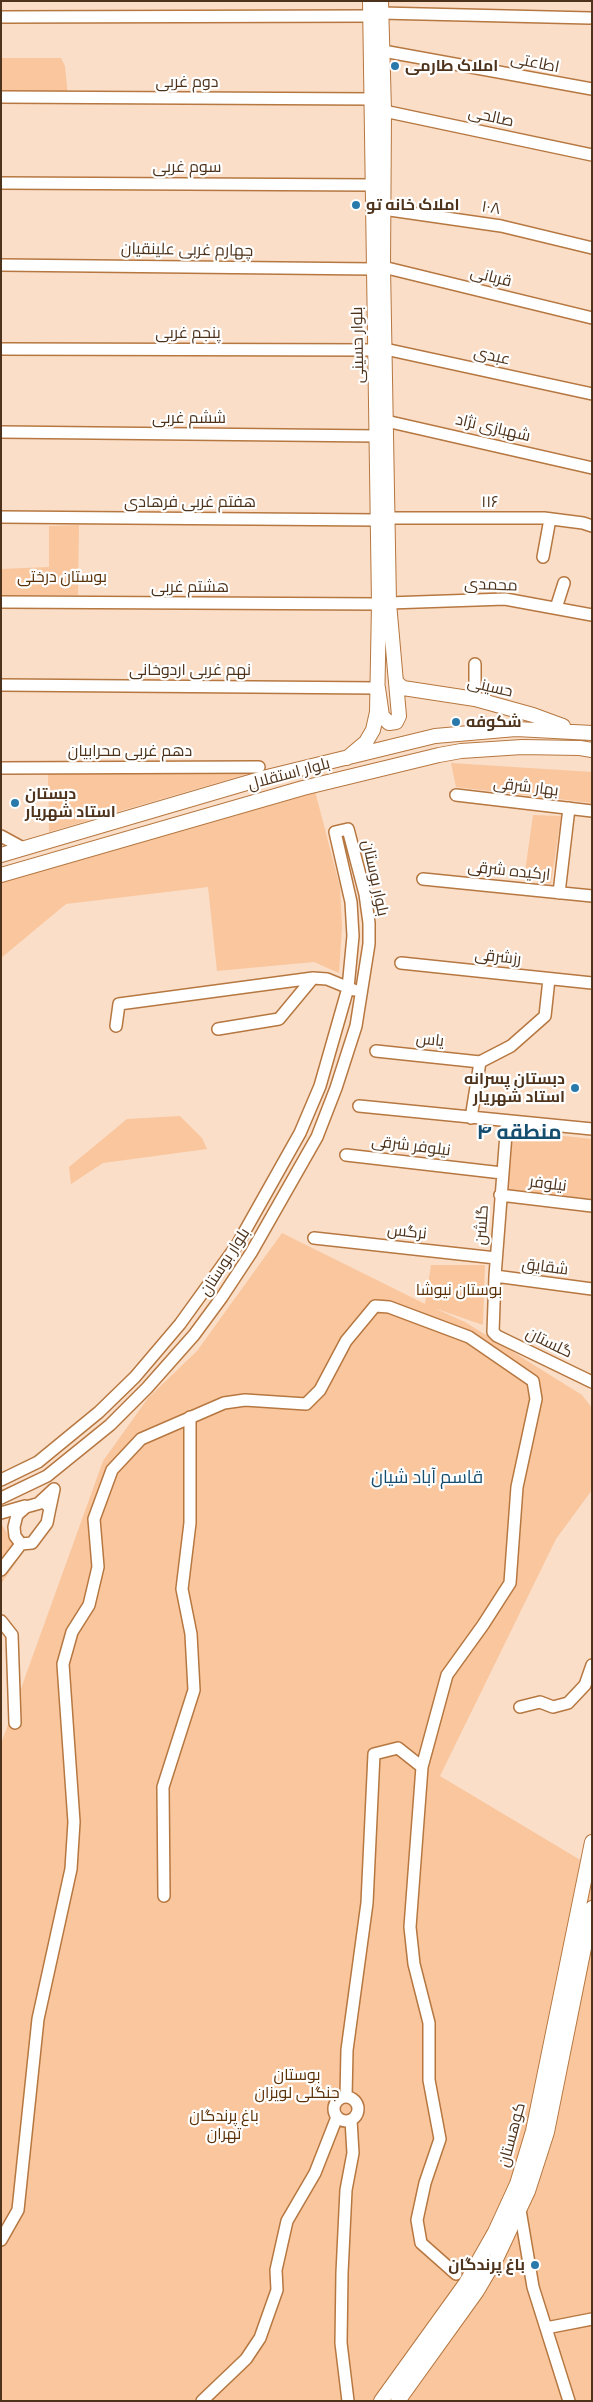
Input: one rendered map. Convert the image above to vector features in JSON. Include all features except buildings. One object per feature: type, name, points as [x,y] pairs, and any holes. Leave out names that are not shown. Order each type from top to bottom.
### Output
[{"type":"main road","name":"بلوار حسینی","points":[[370,1],[378,10],[383,51],[383,209],[378,268]]},
{"type":"main road","name":"بلوار حسینی","points":[[378,10],[373,99],[373,185],[380,349],[386,421],[383,519],[384,604],[378,688],[382,716],[389,723],[393,723],[396,722],[399,716],[396,682],[384,604]]},
{"type":"main road","name":"بلوار حسینی","points":[[380,349],[376,436],[383,519]]},
{"type":"main road","name":"حسینی","points":[[396,682],[403,688],[416,692],[475,699],[533,715],[576,731]]},
{"type":"main road","points":[[347,758],[366,742],[373,730],[377,712],[378,688]]},
{"type":"main road","name":"بلوار استقلال","points":[[1,855],[267,777],[436,736],[516,729],[592,733]]},
{"type":"main road","points":[[436,736],[439,755]]},
{"type":"main road","name":"بلوار استقلال","points":[[1,875],[303,788],[439,755],[461,751],[522,747],[592,750]]},
{"type":"main road","name":"کوهستان","points":[[398,2401],[477,2291],[520,2210],[547,2132],[582,1921],[592,1842]]},
{"type":"main road","name":"کوهستان","points":[[381,2401],[466,2283],[495,2232],[517,2184],[533,2131],[582,1921],[592,1908]]},
{"type":"street","points":[[1,17],[378,10],[590,18]]},
{"type":"street","name":"اطاعتی","points":[[383,51],[592,89]]},
{"type":"street","name":"دوم غربی","points":[[1,97],[373,99]]},
{"type":"street","name":"صالحی","points":[[384,112],[592,155]]},
{"type":"street","name":"سوم غربی","points":[[1,183],[373,185]]},
{"type":"street","name":"۱۰۸","points":[[383,209],[500,226],[592,248]]},
{"type":"street","name":"چهارم غربی علینقیان","points":[[1,265],[378,268]]},
{"type":"street","name":"قربانی","points":[[378,268],[592,318]]},
{"type":"street","name":"پنجم غربی","points":[[1,349],[380,349]]},
{"type":"street","name":"عبدی","points":[[380,349],[592,394]]},
{"type":"street","name":"شهبازی نژاد","points":[[386,421],[592,468]]},
{"type":"street","name":"ششم غربی","points":[[1,432],[376,436]]},
{"type":"street","name":"هفتم غربی فرهادی","points":[[1,517],[383,519]]},
{"type":"street","name":"۱۱۶","points":[[383,519],[550,519],[592,526]]},
{"type":"street","points":[[543,557],[550,519]]},
{"type":"street","points":[[556,608],[564,584]]},
{"type":"street","name":"محمدی","points":[[384,604],[505,599],[592,615]]},
{"type":"street","name":"هشتم غربی","points":[[1,602],[384,604]]},
{"type":"street","points":[[475,664],[475,699]]},
{"type":"street","name":"نهم غربی اردوخانی","points":[[1,685],[378,688]]},
{"type":"street","name":"دهم غربی محرابیان","points":[[1,768],[259,767]]},
{"type":"street","name":"بهار شرقی","points":[[456,795],[592,811]]},
{"type":"street","points":[[559,893],[569,808]]},
{"type":"street","name":"بلوار بوستان","points":[[1,1480],[38,1462],[99,1412],[135,1377],[179,1326],[237,1245],[300,1133],[320,1086],[348,988],[354,936],[351,902],[335,832],[348,829],[365,894],[369,923],[362,993],[353,1034],[318,1137],[251,1254],[194,1335],[147,1388],[110,1425],[47,1476],[1,1498]]},
{"type":"street","points":[[1,836],[23,848]]},
{"type":"street","name":"ارکیده شرقی","points":[[423,879],[592,896]]},
{"type":"street","points":[[352,922],[369,923]]},
{"type":"street","name":"رزشرقی","points":[[401,963],[592,983]]},
{"type":"street","points":[[218,1029],[279,1019],[313,978]]},
{"type":"street","points":[[116,1026],[119,1004],[313,978],[327,979],[362,993]]},
{"type":"street","points":[[471,1118],[480,1062],[511,1046],[545,1016],[550,979]]},
{"type":"street","name":"یاس","points":[[376,1050],[480,1062]]},
{"type":"street","points":[[358,1106],[592,1129]]},
{"type":"street","name":"گلشن","points":[[493,1332],[500,1195],[507,1121]]},
{"type":"street","points":[[300,1133],[318,1137]]},
{"type":"street","name":"نیلوفر شرقی","points":[[346,1155],[502,1173]]},
{"type":"street","name":"نیلوفر","points":[[500,1195],[592,1206]]},
{"type":"street","name":"نرگس","points":[[314,1238],[496,1258]]},
{"type":"street","name":"شقایق","points":[[495,1276],[592,1289]]},
{"type":"street","points":[[1,2240],[18,2210],[38,2019],[71,1869],[74,1822],[62,1664],[72,1632],[89,1605],[98,1567],[94,1519],[112,1470],[141,1439],[224,1403],[245,1400],[306,1404],[320,1390],[346,1341],[376,1306],[389,1307],[468,1337],[532,1381],[536,1399],[517,1487],[510,1583],[483,1626],[447,1675],[422,1767],[410,1927],[414,1964],[429,2023],[429,2080],[440,2139],[425,2184],[417,2220],[421,2243],[456,2274]]},
{"type":"street","points":[[187,1316],[194,1335]]},
{"type":"street","points":[[179,1326],[194,1335]]},
{"type":"street","name":"گلستان","points":[[493,1332],[497,1336],[592,1382]]},
{"type":"street","points":[[164,1896],[163,1787],[194,1690],[191,1634],[182,1588],[190,1524],[190,1417]]},
{"type":"street","points":[[1,1570],[22,1544],[32,1543],[42,1533],[47,1523],[54,1489],[38,1462]]},
{"type":"street","points":[[22,1544],[15,1536],[15,1521],[21,1510],[36,1503],[54,1489]]},
{"type":"street","points":[[1,1513],[44,1502],[50,1508]]},
{"type":"street","points":[[1,1517],[15,1521]]},
{"type":"street","points":[[1,1621],[12,1634],[15,1723]]},
{"type":"street","points":[[520,1707],[540,1702],[554,1707],[568,1704],[588,1685],[592,1665]]},
{"type":"street","points":[[346,2097],[347,2050],[367,1903],[374,1754],[398,1748],[422,1767]]},
{"type":"street","points":[[346,2097],[336,2103],[334,2110],[337,2117],[343,2120],[351,2120]]},
{"type":"street","points":[[346,2097],[353,2100],[358,2107],[356,2114],[351,2120],[353,2153],[346,2190],[342,2273],[341,2343],[348,2401]]},
{"type":"street","points":[[202,2401],[246,2358],[260,2338],[277,2290],[276,2270],[287,2221],[316,2174],[337,2117]]},
{"type":"street","points":[[520,2210],[533,2288],[569,2401]]},
{"type":"street","points":[[546,2328],[592,2319]]},
{"type":"green space","points":[[1,58],[61,58],[65,66],[68,97],[1,97]]},
{"type":"green space","name":"بوستان درختی","points":[[79,525],[78,595],[1,595],[1,569],[49,567],[49,526]]},
{"type":"green space","points":[[451,763],[592,772],[592,803],[456,787]]},
{"type":"green space","points":[[258,771],[113,813],[49,832],[48,774]]},
{"type":"green space","points":[[315,791],[340,887],[342,927],[339,973],[314,962],[217,971],[208,887],[66,904],[1,958],[1,882]]},
{"type":"green space","points":[[533,815],[561,816],[551,884],[524,879]]},
{"type":"green space","points":[[180,1116],[202,1138],[207,1149],[103,1163],[71,1184],[69,1167],[127,1119]]},
{"type":"green space","points":[[510,1130],[592,1139],[592,1199],[504,1189]]},
{"type":"green space","name":"بوستان جنگلی لویزان","points":[[282,1233],[425,1304],[431,1265],[485,1265],[483,1325],[434,1308],[465,1322],[582,1395],[592,1408],[592,1490],[556,1539],[440,1776],[592,1867],[592,2401],[1,2401],[1,1744],[103,1461],[148,1398],[197,1351]]},
{"type":"green space","points":[[1,1526],[21,1555],[1,1584]]},
{"type":"place","name":"املاک طارمی","points":[[395,66]]},
{"type":"place","name":"املاک خانه تو","points":[[356,205]]},
{"type":"place","name":"شکوفه","points":[[456,722]]},
{"type":"place","name":"دبستان استاد شهریار","points":[[15,803]]},
{"type":"place","name":"دبستان پسرانه استاد شهريار","points":[[575,1088]]},
{"type":"place","name":"باغ پرندگان","points":[[535,2265]]},
{"type":"district","name":"منطقه ۴","points":[[519,1133]]},
{"type":"district","name":"قاسم آباد شیان","points":[[427,1478]]},
{"type":"park label","name":"بوستان نیوشا","points":[[459,1290]]},
{"type":"park label","name":"باغ پرندگان تهران","points":[[224,2125]]}]
